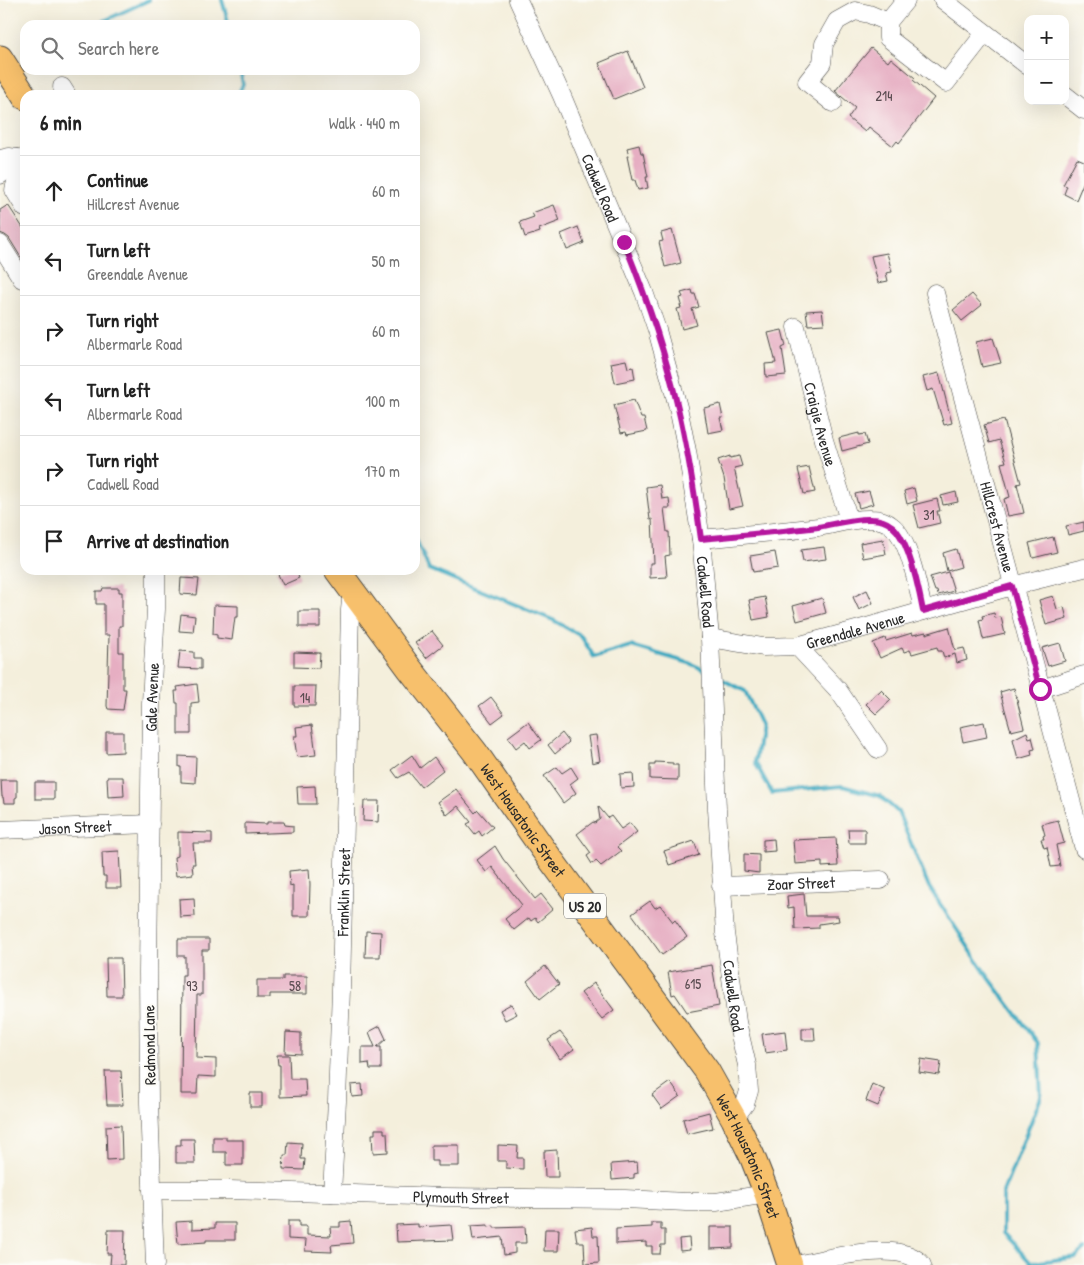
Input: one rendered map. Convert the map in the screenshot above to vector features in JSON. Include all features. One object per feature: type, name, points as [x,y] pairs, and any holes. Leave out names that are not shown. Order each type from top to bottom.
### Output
[{"type":"highway","points":[[0,58],[21,90]]},
{"type":"highway","name":"West Housatonic Street","points":[[341,575],[475,752],[543,849],[707,1071],[752,1156],[767,1194],[790,1265]]},
{"type":"street","name":"Cadwell Road","points":[[518,0],[576,130],[644,292],[657,330],[678,406],[701,539],[712,663],[721,886],[737,1022],[747,1065],[749,1091],[745,1104],[734,1119]]},
{"type":"street","points":[[906,0],[888,22],[888,38],[946,83],[985,33]]},
{"type":"street","points":[[943,0],[1024,63]]},
{"type":"street","points":[[833,103],[807,82],[822,63],[824,44],[837,21],[855,11],[869,14],[888,22]]},
{"type":"street","points":[[1069,98],[1084,110]]},
{"type":"street","points":[[0,175],[17,161]]},
{"type":"street","points":[[17,161],[17,178],[14,190],[20,197]]},
{"type":"street","points":[[0,244],[20,276]]},
{"type":"street","points":[[0,256],[16,282],[20,284]]},
{"type":"street","name":"Hillcrest Avenue","points":[[935,293],[1040,689],[1076,788],[1084,849]]},
{"type":"street","name":"Craigie Avenue","points":[[796,327],[824,440],[849,520]]},
{"type":"street","points":[[701,539],[821,526],[849,520],[882,520],[893,526],[902,538],[911,563],[923,611]]},
{"type":"street","name":"Greendale Avenue","points":[[710,638],[763,647],[797,646],[860,630],[1012,586],[1084,568]]},
{"type":"street","name":"Gale Avenue","points":[[150,824],[151,703],[156,575]]},
{"type":"street","name":"Franklin Street","points":[[332,1193],[337,1101],[352,591]]},
{"type":"street","points":[[797,646],[838,690],[878,749]]},
{"type":"street","points":[[1040,689],[1084,675]]},
{"type":"street","name":"Jason Street","points":[[0,830],[150,824]]},
{"type":"street","name":"Redmond Lane","points":[[150,824],[148,990],[154,1265]]},
{"type":"street","name":"Zoar Street","points":[[721,886],[881,880]]},
{"type":"street","name":"Plymouth Street","points":[[152,1190],[229,1190],[686,1202],[716,1202],[767,1194]]},
{"type":"street","points":[[796,1265],[867,1259],[893,1252],[915,1257],[922,1265]]},
{"type":"building","points":[[871,48],[888,62],[891,58],[915,78],[913,80],[934,98],[899,143],[897,141],[893,146],[869,127],[865,132],[848,118],[855,108],[835,91]]},
{"type":"building","points":[[628,51],[643,87],[614,99],[599,63]]},
{"type":"building","points":[[639,145],[641,153],[643,153],[648,177],[646,177],[648,188],[638,190],[635,180],[632,180],[627,148]]},
{"type":"building","points":[[1077,158],[1084,161],[1084,181],[1076,200],[1064,194],[1067,186],[1063,185]]},
{"type":"building","points":[[8,205],[20,223],[20,256],[9,238],[0,233],[0,210]]},
{"type":"building","points":[[554,205],[560,221],[539,229],[540,232],[525,237],[520,222],[534,217],[532,213]]},
{"type":"building","points":[[578,227],[584,243],[567,250],[561,234]]},
{"type":"building","points":[[672,230],[681,263],[665,267],[659,242],[663,241],[661,233]]},
{"type":"building","points":[[887,253],[892,272],[886,273],[888,281],[878,283],[871,256]]},
{"type":"building","points":[[692,290],[699,307],[692,309],[697,325],[682,329],[677,309],[681,308],[680,305],[682,305],[680,298],[683,297],[681,293]]},
{"type":"building","points":[[972,294],[982,305],[962,321],[953,310]]},
{"type":"building","points":[[822,310],[824,324],[808,325],[806,311]]},
{"type":"building","points":[[782,330],[786,346],[782,348],[786,375],[766,377],[765,364],[776,363],[768,333]]},
{"type":"building","points":[[993,338],[1001,363],[982,367],[976,342]]},
{"type":"building","points":[[626,360],[628,368],[633,367],[635,379],[615,383],[611,363]]},
{"type":"building","points":[[939,373],[952,423],[944,425],[933,389],[927,391],[923,377]]},
{"type":"building","points":[[634,400],[641,418],[644,418],[647,431],[627,435],[626,432],[621,433],[614,405]]},
{"type":"building","points":[[720,404],[723,418],[720,418],[723,430],[708,433],[704,408]]},
{"type":"building","points":[[1004,420],[1021,483],[1017,484],[1024,513],[1008,516],[1004,499],[1010,497],[1001,463],[1006,462],[999,440],[989,443],[984,425]]},
{"type":"building","points":[[859,433],[859,435],[865,434],[868,444],[842,451],[839,438]]},
{"type":"building","points":[[730,456],[730,458],[739,456],[742,466],[734,468],[743,506],[729,509],[724,478],[718,460]]},
{"type":"building","points":[[809,467],[815,492],[804,494],[798,469]]},
{"type":"building","points":[[660,485],[662,499],[669,498],[670,508],[664,508],[667,532],[669,532],[670,555],[665,556],[667,577],[650,578],[650,563],[654,563],[652,519],[650,520],[646,487]]},
{"type":"building","points":[[914,488],[917,501],[907,504],[904,491]]},
{"type":"building","points":[[869,491],[873,504],[859,508],[855,494]]},
{"type":"building","points":[[956,492],[958,502],[943,505],[941,496]]},
{"type":"building","points":[[937,499],[940,523],[919,528],[913,505]]},
{"type":"building","points":[[1084,522],[1084,531],[1068,535],[1066,526]]},
{"type":"building","points":[[1053,537],[1057,552],[1033,558],[1029,543]]},
{"type":"building","points":[[883,539],[886,554],[863,558],[860,543]]},
{"type":"building","points":[[824,547],[826,559],[803,562],[801,550]]},
{"type":"building","points":[[956,549],[961,567],[947,571],[943,553]]},
{"type":"building","points":[[775,552],[778,568],[753,572],[750,556]]},
{"type":"building","points":[[948,572],[954,591],[938,595],[930,577]]},
{"type":"building","points":[[278,575],[298,575],[299,578],[283,585]]},
{"type":"building","points":[[181,578],[199,579],[197,595],[180,594]]},
{"type":"building","points":[[103,588],[119,588],[119,592],[122,592],[122,626],[119,626],[119,652],[123,652],[123,689],[126,689],[123,710],[108,709],[107,706],[109,635],[104,635],[104,604],[96,604],[96,591],[102,591]]},
{"type":"building","points":[[867,590],[873,603],[859,610],[853,597]]},
{"type":"building","points":[[1053,596],[1057,609],[1064,607],[1067,619],[1046,625],[1039,600]]},
{"type":"building","points":[[765,597],[769,617],[753,620],[749,600]]},
{"type":"building","points":[[822,598],[826,613],[797,621],[793,606]]},
{"type":"building","points":[[214,605],[238,606],[238,617],[235,617],[232,640],[217,638],[217,635],[213,634]]},
{"type":"building","points":[[299,611],[320,611],[320,627],[299,627]]},
{"type":"building","points":[[994,613],[995,618],[1001,617],[1005,634],[983,639],[979,620],[983,619],[982,616]]},
{"type":"building","points":[[181,614],[195,616],[193,632],[179,631]]},
{"type":"building","points":[[949,627],[955,650],[964,648],[967,660],[957,663],[955,654],[944,658],[942,651],[938,651],[937,647],[912,654],[910,650],[904,652],[902,648],[880,658],[873,643],[885,638],[886,641],[912,633],[913,635],[926,632],[926,634]]},
{"type":"building","points":[[432,631],[443,645],[426,658],[415,643]]},
{"type":"building","points":[[1060,643],[1065,661],[1048,666],[1042,648]]},
{"type":"building","points":[[180,651],[194,652],[194,658],[201,658],[201,669],[178,668]]},
{"type":"building","points":[[294,652],[320,653],[319,668],[294,667]]},
{"type":"building","points":[[197,684],[199,702],[191,703],[191,734],[178,734],[178,703],[176,703],[175,691],[178,691],[177,687]]},
{"type":"building","points":[[294,686],[316,686],[315,706],[294,706]]},
{"type":"building","points":[[1014,688],[1024,728],[1011,731],[1000,692]]},
{"type":"building","points":[[881,690],[891,700],[876,714],[866,704]]},
{"type":"building","points":[[491,697],[504,714],[492,723],[479,706]]},
{"type":"building","points":[[528,722],[541,740],[530,748],[525,741],[516,748],[508,737]]},
{"type":"building","points":[[984,722],[987,737],[963,742],[960,727]]},
{"type":"building","points":[[312,725],[316,755],[297,757],[294,736],[297,736],[296,727]]},
{"type":"building","points":[[106,732],[123,732],[123,752],[106,753]]},
{"type":"building","points":[[1027,732],[1029,738],[1032,737],[1035,749],[1031,750],[1032,755],[1018,759],[1013,739]]},
{"type":"building","points":[[562,733],[569,742],[555,754],[548,745]]},
{"type":"building","points":[[596,735],[600,761],[592,763],[588,736]]},
{"type":"building","points":[[412,755],[420,768],[434,757],[443,770],[421,787],[409,772],[398,778],[392,770]]},
{"type":"building","points":[[179,756],[196,757],[195,783],[181,782]]},
{"type":"building","points":[[655,762],[678,765],[678,780],[650,779],[650,765],[655,765]]},
{"type":"building","points":[[557,767],[562,773],[571,767],[578,778],[570,784],[576,793],[563,803],[544,776]]},
{"type":"building","points":[[633,773],[634,787],[621,788],[620,774]]},
{"type":"building","points":[[107,777],[123,777],[124,796],[108,797]]},
{"type":"building","points":[[1,780],[17,780],[15,803],[4,803]]},
{"type":"building","points":[[35,782],[54,782],[54,799],[35,799]]},
{"type":"building","points":[[315,786],[316,804],[298,804],[297,787]]},
{"type":"building","points":[[456,789],[475,813],[478,810],[493,827],[482,836],[479,831],[475,834],[467,824],[471,822],[458,806],[447,815],[438,802]]},
{"type":"building","points":[[364,801],[379,801],[378,822],[363,821]]},
{"type":"building","points":[[598,806],[608,818],[611,816],[621,829],[630,823],[637,832],[617,847],[621,851],[601,866],[596,861],[592,864],[587,856],[591,853],[577,834],[600,819]]},
{"type":"building","points":[[1058,820],[1064,843],[1056,845],[1060,866],[1051,867],[1047,847],[1044,848],[1041,839],[1044,839],[1043,836],[1045,835],[1042,824]]},
{"type":"building","points":[[267,822],[284,822],[285,825],[293,826],[293,832],[245,834],[245,823],[267,824]]},
{"type":"building","points":[[848,829],[865,829],[865,843],[849,843]]},
{"type":"building","points":[[178,832],[212,833],[212,843],[193,843],[195,864],[192,864],[193,874],[176,876],[174,857],[178,856]]},
{"type":"building","points":[[836,838],[838,866],[822,867],[822,862],[795,864],[793,840]]},
{"type":"building","points":[[774,839],[775,851],[763,852],[763,840]]},
{"type":"building","points":[[694,841],[699,855],[669,865],[664,851]]},
{"type":"building","points":[[495,846],[535,899],[541,894],[553,909],[538,922],[535,918],[531,921],[529,918],[514,930],[505,919],[522,905],[492,867],[486,872],[477,860]]},
{"type":"building","points":[[119,851],[121,888],[106,888],[106,876],[103,876],[102,852]]},
{"type":"building","points":[[744,854],[759,855],[759,873],[744,871]]},
{"type":"building","points":[[309,869],[309,916],[293,916],[293,885],[290,886],[289,871]]},
{"type":"building","points":[[804,894],[806,916],[838,916],[839,921],[819,924],[819,928],[795,929],[794,907],[788,908],[787,896]]},
{"type":"building","points":[[194,898],[195,916],[180,917],[179,899]]},
{"type":"building","points":[[650,901],[655,908],[660,905],[673,922],[675,920],[687,937],[662,955],[632,914]]},
{"type":"building","points":[[366,931],[381,932],[380,957],[365,957]]},
{"type":"building","points":[[178,939],[209,939],[209,950],[202,950],[202,995],[197,995],[196,1058],[216,1059],[216,1077],[198,1076],[197,1094],[181,1094],[182,975],[185,975],[185,956],[178,956]]},
{"type":"building","points":[[106,958],[121,958],[122,996],[107,996]]},
{"type":"building","points":[[712,965],[719,1006],[687,1012],[675,994],[672,995],[668,972]]},
{"type":"building","points":[[545,966],[559,984],[540,999],[527,981]]},
{"type":"building","points":[[283,976],[307,976],[307,994],[270,994],[270,998],[257,998],[257,980],[283,980]]},
{"type":"building","points":[[594,983],[614,1010],[602,1019],[581,993]]},
{"type":"building","points":[[511,1004],[517,1014],[505,1020],[500,1010]]},
{"type":"building","points":[[380,1026],[386,1039],[377,1047],[381,1047],[381,1069],[370,1069],[369,1063],[362,1064],[362,1047],[375,1047],[369,1032]]},
{"type":"building","points":[[802,1028],[814,1028],[815,1040],[802,1040]]},
{"type":"building","points":[[785,1031],[787,1050],[765,1053],[762,1034]]},
{"type":"building","points":[[286,1032],[301,1033],[301,1054],[285,1053]]},
{"type":"building","points":[[560,1032],[574,1049],[560,1059],[548,1040]]},
{"type":"building","points":[[277,1055],[289,1055],[290,1079],[305,1079],[306,1096],[280,1097],[280,1065],[278,1065]]},
{"type":"building","points":[[921,1059],[941,1062],[939,1075],[919,1072]]},
{"type":"building","points":[[105,1071],[121,1071],[123,1105],[107,1105]]},
{"type":"building","points":[[670,1082],[680,1096],[662,1109],[652,1095]]},
{"type":"building","points":[[362,1084],[363,1096],[352,1097],[351,1085]]},
{"type":"building","points":[[872,1084],[885,1090],[878,1106],[866,1101]]},
{"type":"building","points":[[250,1093],[262,1093],[262,1107],[250,1107]]},
{"type":"building","points":[[709,1112],[713,1128],[687,1134],[683,1119]]},
{"type":"building","points":[[121,1125],[122,1159],[107,1160],[106,1126]]},
{"type":"building","points":[[375,1129],[384,1129],[384,1133],[387,1133],[388,1152],[373,1153],[372,1134],[375,1134]]},
{"type":"building","points":[[213,1137],[226,1137],[226,1140],[243,1140],[243,1165],[226,1165],[226,1152],[213,1152]]},
{"type":"building","points":[[181,1139],[194,1139],[195,1163],[176,1163],[176,1145],[181,1145]]},
{"type":"building","points":[[288,1142],[302,1143],[301,1159],[305,1159],[304,1170],[283,1169],[284,1155],[287,1155]]},
{"type":"building","points":[[431,1145],[459,1145],[459,1166],[438,1166],[438,1161],[431,1161]]},
{"type":"building","points":[[498,1145],[518,1146],[517,1158],[523,1158],[523,1169],[506,1168],[506,1161],[498,1161]]},
{"type":"building","points":[[557,1150],[558,1177],[545,1177],[544,1151]]},
{"type":"building","points":[[637,1162],[638,1173],[634,1174],[634,1178],[612,1180],[611,1164]]},
{"type":"building","points":[[192,1221],[192,1229],[215,1228],[215,1223],[235,1223],[235,1240],[206,1240],[206,1242],[178,1244],[176,1222]]},
{"type":"building","points":[[288,1221],[299,1221],[299,1226],[307,1226],[307,1235],[331,1236],[330,1227],[340,1227],[340,1222],[351,1221],[353,1243],[331,1245],[332,1252],[305,1251],[306,1240],[288,1239]]},
{"type":"building","points":[[652,1223],[661,1223],[661,1230],[665,1230],[665,1245],[661,1245],[660,1254],[652,1254],[652,1246],[646,1246],[646,1242],[616,1244],[616,1229],[652,1227]]},
{"type":"building","points":[[418,1224],[418,1227],[451,1225],[453,1240],[397,1242],[396,1225]]},
{"type":"building","points":[[488,1225],[488,1227],[494,1226],[494,1228],[525,1227],[526,1243],[515,1243],[515,1253],[504,1255],[502,1237],[473,1240],[471,1226]]},
{"type":"building","points":[[592,1227],[593,1236],[598,1236],[599,1263],[585,1264],[584,1242],[577,1242],[575,1229]]},
{"type":"building","points":[[710,1227],[733,1227],[733,1248],[710,1249]]},
{"type":"building","points":[[545,1229],[559,1229],[558,1251],[544,1251]]},
{"type":"building","points":[[108,1230],[125,1230],[124,1265],[110,1265],[111,1254],[107,1254]]},
{"type":"building","points":[[689,1238],[690,1250],[680,1251],[679,1239]]},
{"type":"waterway","points":[[106,20],[149,0]]},
{"type":"waterway","points":[[222,0],[228,20]]},
{"type":"waterway","points":[[240,90],[243,84],[241,75]]},
{"type":"waterway","points":[[420,548],[429,569],[553,620],[581,636],[594,657],[631,646],[689,663],[707,671]]},
{"type":"waterway","points":[[717,677],[745,691],[761,725],[755,762],[772,793],[842,786],[880,796],[898,812],[929,887],[984,971],[1038,1043],[1041,1097],[1003,1192],[1003,1233],[1031,1263],[1076,1257],[1084,1249]]},
{"type":"route","points":[[624,242],[657,330],[678,406],[701,539],[821,526],[849,520],[882,520],[893,526],[902,538],[918,585],[923,611],[1012,586],[1040,689]]}]
